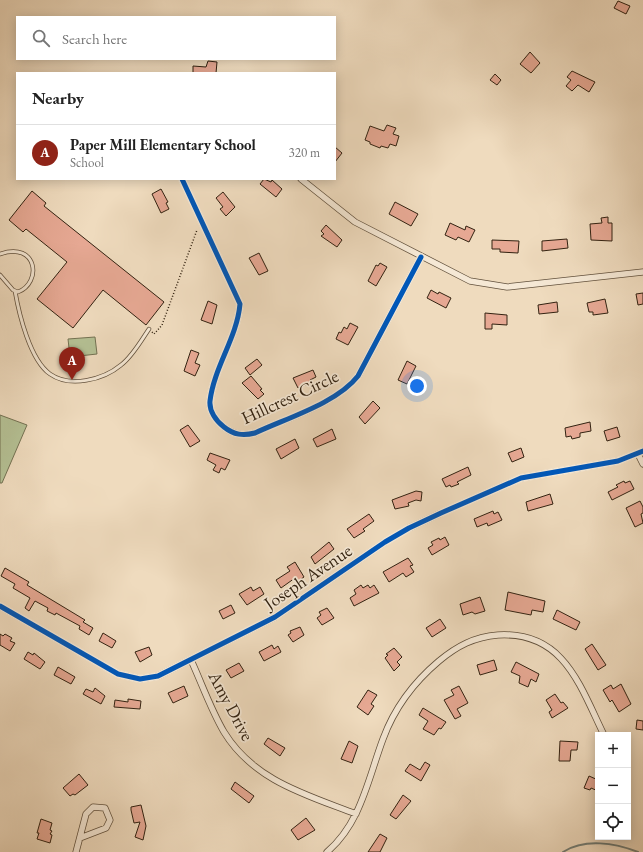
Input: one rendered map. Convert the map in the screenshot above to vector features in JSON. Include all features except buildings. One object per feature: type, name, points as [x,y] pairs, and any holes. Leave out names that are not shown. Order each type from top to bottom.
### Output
[{"type":"street","name":"Hillcrest Circle","points":[[182,180],[240,304],[239,319],[215,382],[210,402],[217,421],[226,429],[242,436],[255,433],[335,397],[350,386],[358,376],[421,257]]},
{"type":"street","points":[[302,180],[355,222],[470,281],[507,287],[643,272]]},
{"type":"street","points":[[641,453],[643,464]]},
{"type":"street","name":"Joseph Avenue","points":[[0,606],[118,674],[140,679],[158,676],[275,617],[380,546],[409,528],[434,516],[522,478],[613,462],[641,453]]},
{"type":"street","points":[[327,852],[342,836],[356,814],[374,768],[382,740],[398,708],[429,670],[452,650],[471,640],[489,636],[518,636],[537,641],[550,648],[569,666],[602,732]]},
{"type":"street","name":"Amy Drive","points":[[191,660],[223,731],[247,761],[279,783],[356,814]]},
{"type":"street","points":[[76,852],[84,820],[89,810],[93,807],[105,808],[110,820],[106,828],[80,838]]},
{"type":"lane","points":[[0,254],[19,251],[25,254],[32,262],[32,275],[29,282],[24,289],[16,291]]},
{"type":"lane","points":[[0,275],[16,291],[23,326],[32,349],[48,374],[59,379],[85,380],[110,373],[123,364],[149,329]]},
{"type":"path","points":[[149,329],[154,334],[162,325],[197,230]]},
{"type":"green space","points":[[95,337],[97,354],[70,357],[68,339]]},
{"type":"green space","points":[[0,415],[27,425],[2,483],[0,483]]},
{"type":"waterway","points":[[563,852],[590,843],[610,844],[638,852]]},
{"type":"cycle path","points":[[182,180],[240,304],[235,329],[216,376],[210,401],[212,412],[218,422],[228,430],[235,433],[243,435],[255,433],[311,409],[325,402],[349,386],[358,376],[421,257]]},
{"type":"cycle path","points":[[0,606],[118,674],[140,679],[158,676],[275,617],[385,542],[409,528],[441,513],[521,478],[618,461],[643,451]]},
{"type":"place","name":"Paper Mill Elementary School","points":[[72,380]]}]
